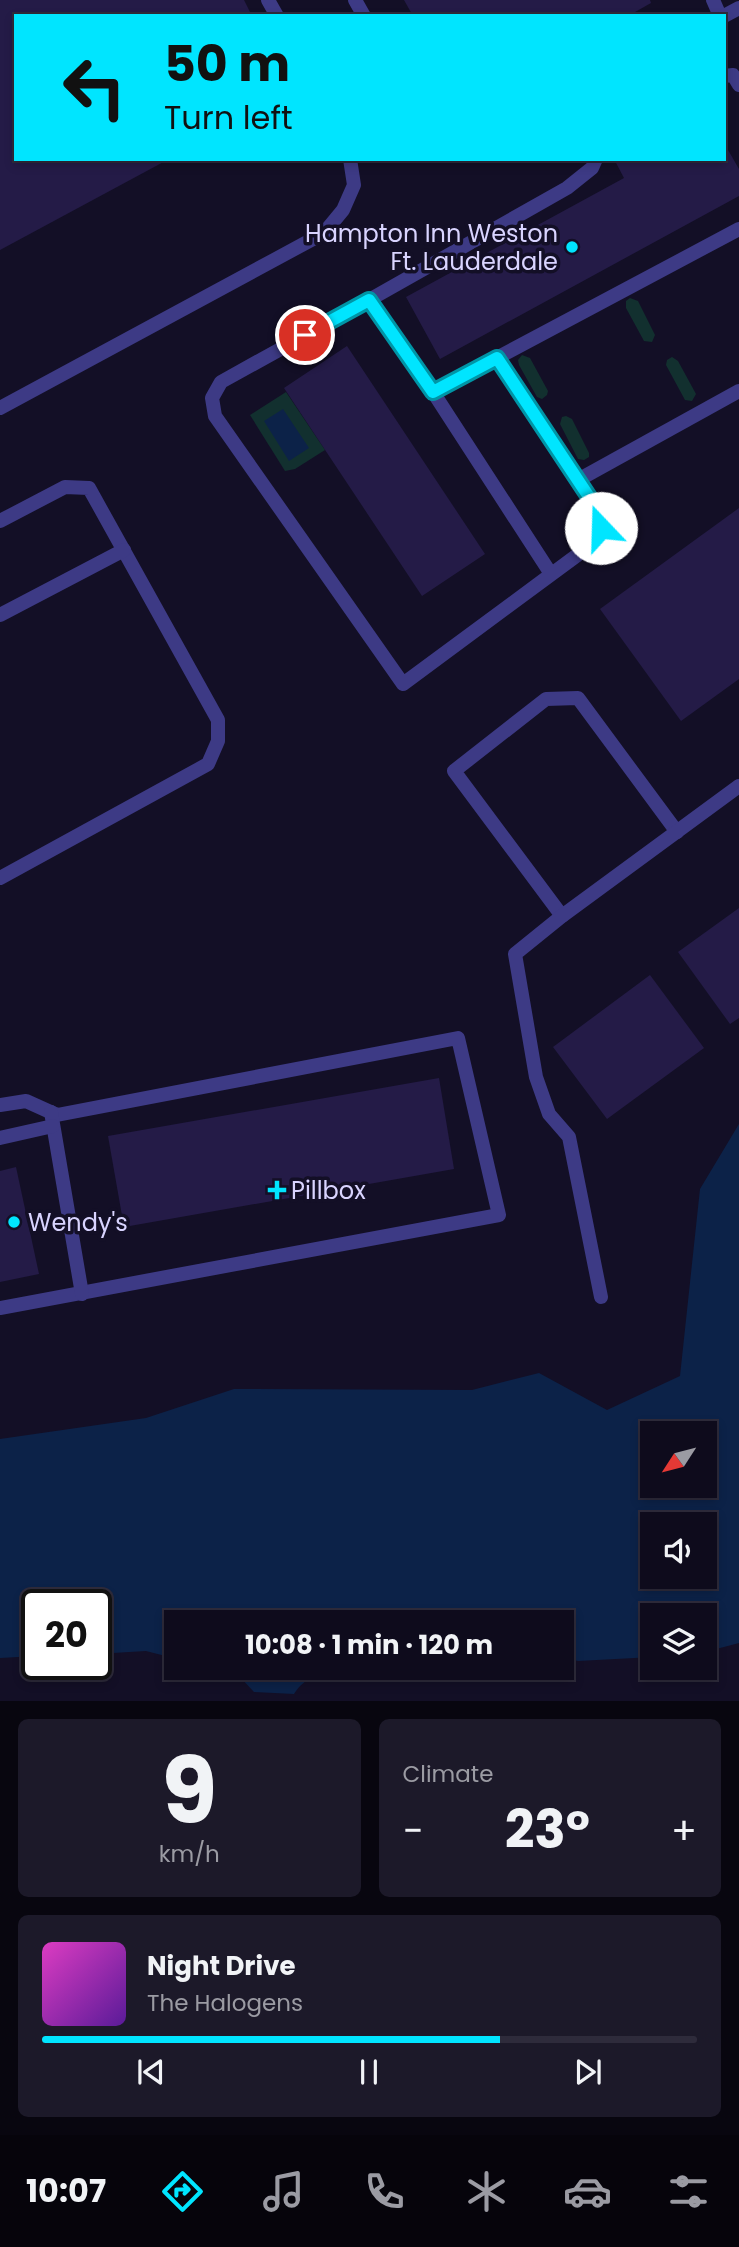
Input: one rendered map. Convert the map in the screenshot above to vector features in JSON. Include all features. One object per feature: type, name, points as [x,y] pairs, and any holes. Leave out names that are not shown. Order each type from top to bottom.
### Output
[{"type":"lane","points":[[0,408],[324,233],[344,210],[354,185],[350,161]]},
{"type":"lane","points":[[497,358],[599,512],[601,528],[595,542],[403,684],[215,416],[212,398],[220,382],[567,188],[592,168],[595,161]]},
{"type":"lane","points":[[433,392],[739,229]]},
{"type":"lane","points":[[369,300],[433,392],[551,574]]},
{"type":"lane","points":[[578,480],[739,390]]},
{"type":"lane","points":[[0,521],[65,487],[89,488],[218,720],[218,741],[208,764],[0,878]]},
{"type":"lane","points":[[0,615],[124,550]]},
{"type":"lane","points":[[562,916],[454,771],[546,699],[578,698],[677,832]]},
{"type":"lane","points":[[601,1297],[569,1137],[549,1114],[536,1077],[515,954],[562,916],[739,786]]},
{"type":"lane","points":[[0,1138],[57,1115],[458,1038],[499,1215],[0,1308]]},
{"type":"lane","points":[[0,1105],[26,1101],[52,1119],[82,1294]]},
{"type":"green space","points":[[630,298],[638,301],[655,335],[652,342],[644,341],[626,308],[626,301]]},
{"type":"green space","points":[[522,355],[530,358],[548,391],[542,399],[537,397],[519,365],[518,360]]},
{"type":"green space","points":[[672,357],[678,361],[696,394],[692,401],[685,400],[666,365],[667,360]]},
{"type":"green space","points":[[286,392],[325,450],[295,469],[285,471],[250,415]]},
{"type":"green space","points":[[562,417],[572,419],[589,453],[589,457],[584,460],[578,459],[560,424]]},
{"type":"water","points":[[283,409],[309,448],[289,461],[264,421]]},
{"type":"water","points":[[739,1124],[739,1643],[717,1649],[717,1603],[640,1603],[640,1658],[578,1661],[574,1660],[574,1610],[164,1610],[164,1656],[146,1651],[112,1653],[112,1589],[21,1589],[21,1657],[0,1658],[0,1439],[146,1418],[234,1389],[472,1390],[539,1373],[607,1410],[680,1376],[700,1189]]},
{"type":"water","points":[[243,1680],[308,1680],[294,1694],[254,1692]]},
{"type":"building","points":[[0,0],[244,0],[251,14],[14,14],[14,161],[165,161],[0,250]]},
{"type":"building","points":[[404,0],[650,0],[651,3],[632,14],[412,14]]},
{"type":"building","name":"Hampton Inn Weston Ft. Lauderdale","points":[[726,146],[739,169],[739,196],[440,359],[406,297],[624,178],[615,161],[726,161]]},
{"type":"building","points":[[347,346],[485,554],[422,596],[284,388]]},
{"type":"building","points":[[739,508],[739,679],[681,721],[600,609]]},
{"type":"building","points":[[739,908],[739,1018],[730,1024],[678,952]]},
{"type":"building","points":[[650,975],[704,1048],[607,1119],[553,1047]]},
{"type":"building","points":[[439,1078],[454,1169],[124,1227],[108,1136]]},
{"type":"building","name":"Wendy's","points":[[16,1167],[39,1274],[0,1282],[0,1171]]},
{"type":"place","name":"Hampton Inn Weston Ft. Lauderdale","points":[[572,247]]},
{"type":"place","name":"Pillbox","points":[[277,1190]]},
{"type":"place","name":"Wendy's","points":[[14,1222]]},
{"type":"route","points":[[305,335],[369,300],[433,392],[497,358],[599,512],[601,528]]}]
